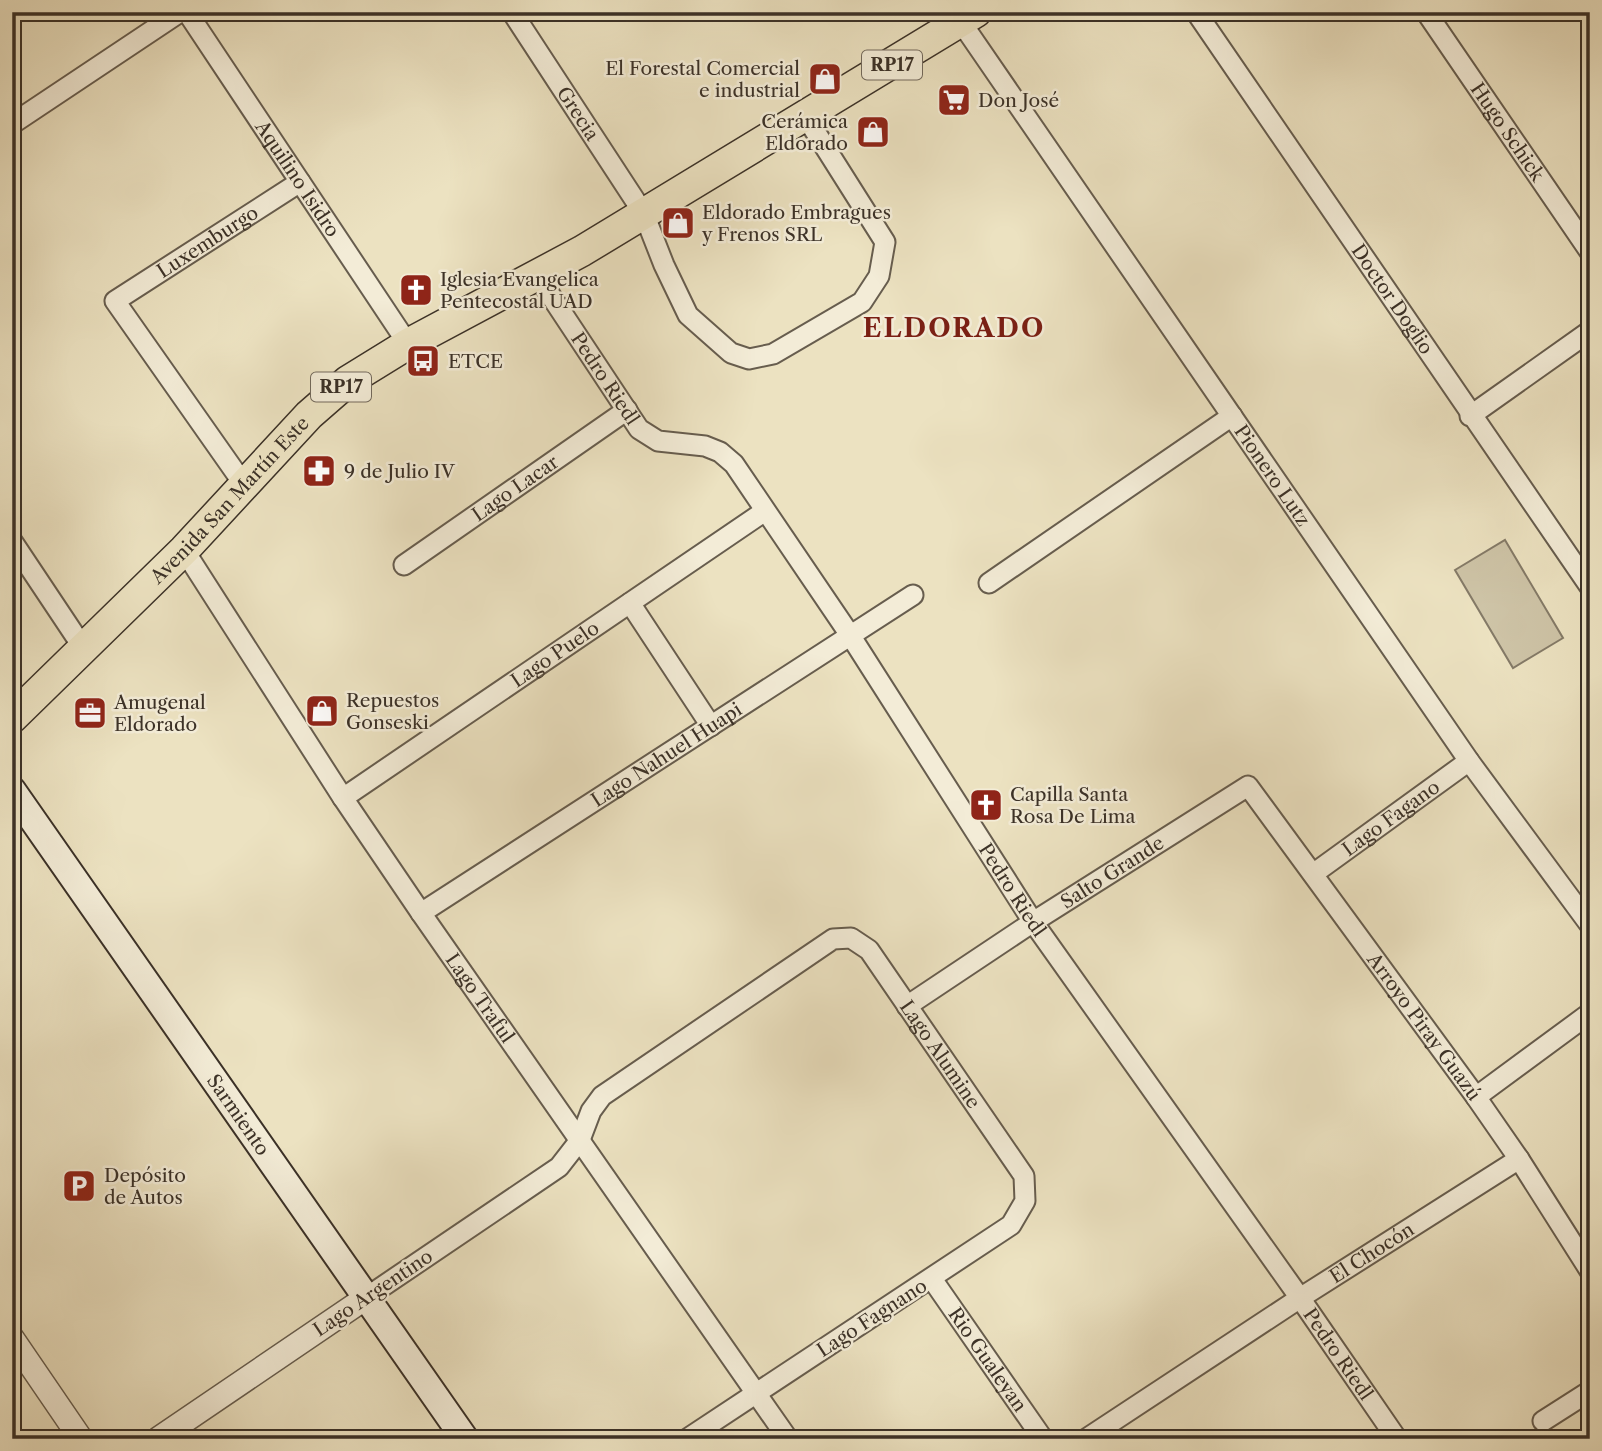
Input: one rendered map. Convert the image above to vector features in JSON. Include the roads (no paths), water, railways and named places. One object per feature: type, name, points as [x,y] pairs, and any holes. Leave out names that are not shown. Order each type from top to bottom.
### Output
[{"type":"main road","name":"Avenida San Martín Este","points":[[12,718],[184,550],[318,407],[348,381],[408,344],[644,214],[969,17]]},
{"type":"main road","name":"Sarmiento","points":[[12,790],[466,1439]]},
{"type":"street","points":[[12,124],[180,12]]},
{"type":"street","name":"Aquilino Isidro","points":[[187,12],[408,344]]},
{"type":"street","name":"Grecia","points":[[512,12],[644,214]]},
{"type":"street","name":"Doctor Doglio","points":[[1196,12],[1470,416],[1590,587]]},
{"type":"street","name":"Hugo Schick","points":[[1426,12],[1590,252]]},
{"type":"street","name":"Pionero Lutz","points":[[969,17],[1232,416],[1469,761],[1590,925]]},
{"type":"street","points":[[644,214],[688,315],[731,353],[749,359],[773,354],[862,302],[879,275],[885,242],[806,117]]},
{"type":"street","name":"Luxemburgo","points":[[245,486],[115,301],[300,182]]},
{"type":"street","name":"Pedro Riedl","points":[[537,275],[639,429],[658,440],[705,446],[734,464],[850,635],[1033,922],[1397,1439]]},
{"type":"street","points":[[1470,416],[1590,331]]},
{"type":"street","name":"Lago Lacar","points":[[404,565],[627,410]]},
{"type":"street","points":[[989,583],[1232,416]]},
{"type":"street","name":"Lago Puelo","points":[[343,798],[765,511]]},
{"type":"street","points":[[12,541],[85,649]]},
{"type":"street","name":"Lago Traful","points":[[184,550],[421,914],[788,1439]]},
{"type":"street","name":"Lago Nahuel Huapi","points":[[421,914],[913,595]]},
{"type":"street","points":[[630,603],[711,726]]},
{"type":"street","name":"Lago Fagano","points":[[1313,874],[1469,761]]},
{"type":"street","name":"Salto Grande","points":[[906,1006],[1248,786]]},
{"type":"street","name":"Arroyo Piray Guazú","points":[[1248,786],[1476,1097],[1590,1271]]},
{"type":"street","name":"Lago Alumine","points":[[580,1140],[591,1111],[602,1096],[833,939],[851,938],[869,950],[1024,1176]]},
{"type":"street","points":[[1476,1097],[1590,1013]]},
{"type":"street","name":"Lago Argentino","points":[[158,1439],[559,1167],[580,1140]]},
{"type":"street","name":"El Chocón","points":[[1086,1439],[1300,1298],[1519,1159]]},
{"type":"street","name":"Lago Fagnano","points":[[687,1439],[1011,1225],[1025,1201],[1024,1176]]},
{"type":"street","name":"Rio Gualeyan","points":[[932,1279],[1043,1439]]},
{"type":"street","points":[[12,1338],[81,1439]]},
{"type":"street","points":[[1543,1421],[1590,1391]]},
{"type":"place","name":"El Forestal Comercial e industrial","points":[[825,79]]},
{"type":"place","name":"Don José","points":[[954,100]]},
{"type":"place","name":"Cerámica Eldorado","points":[[873,132]]},
{"type":"place","name":"Eldorado Embragues y Frenos SRL","points":[[678,223]]},
{"type":"place","name":"Iglesia Evangelica Pentecostal UAD","points":[[416,290]]},
{"type":"place","name":"ETCE","points":[[423,361]]},
{"type":"place","name":"9 de Julio IV","points":[[319,471]]},
{"type":"place","name":"Repuestos Gonseski","points":[[322,711]]},
{"type":"place","name":"Amugenal Eldorado","points":[[90,713]]},
{"type":"place","name":"Capilla Santa Rosa De Lima","points":[[986,805]]},
{"type":"place","name":"Depósito de Autos","points":[[79,1186]]},
{"type":"district","name":"ELDORADO","points":[[954,328]]}]
